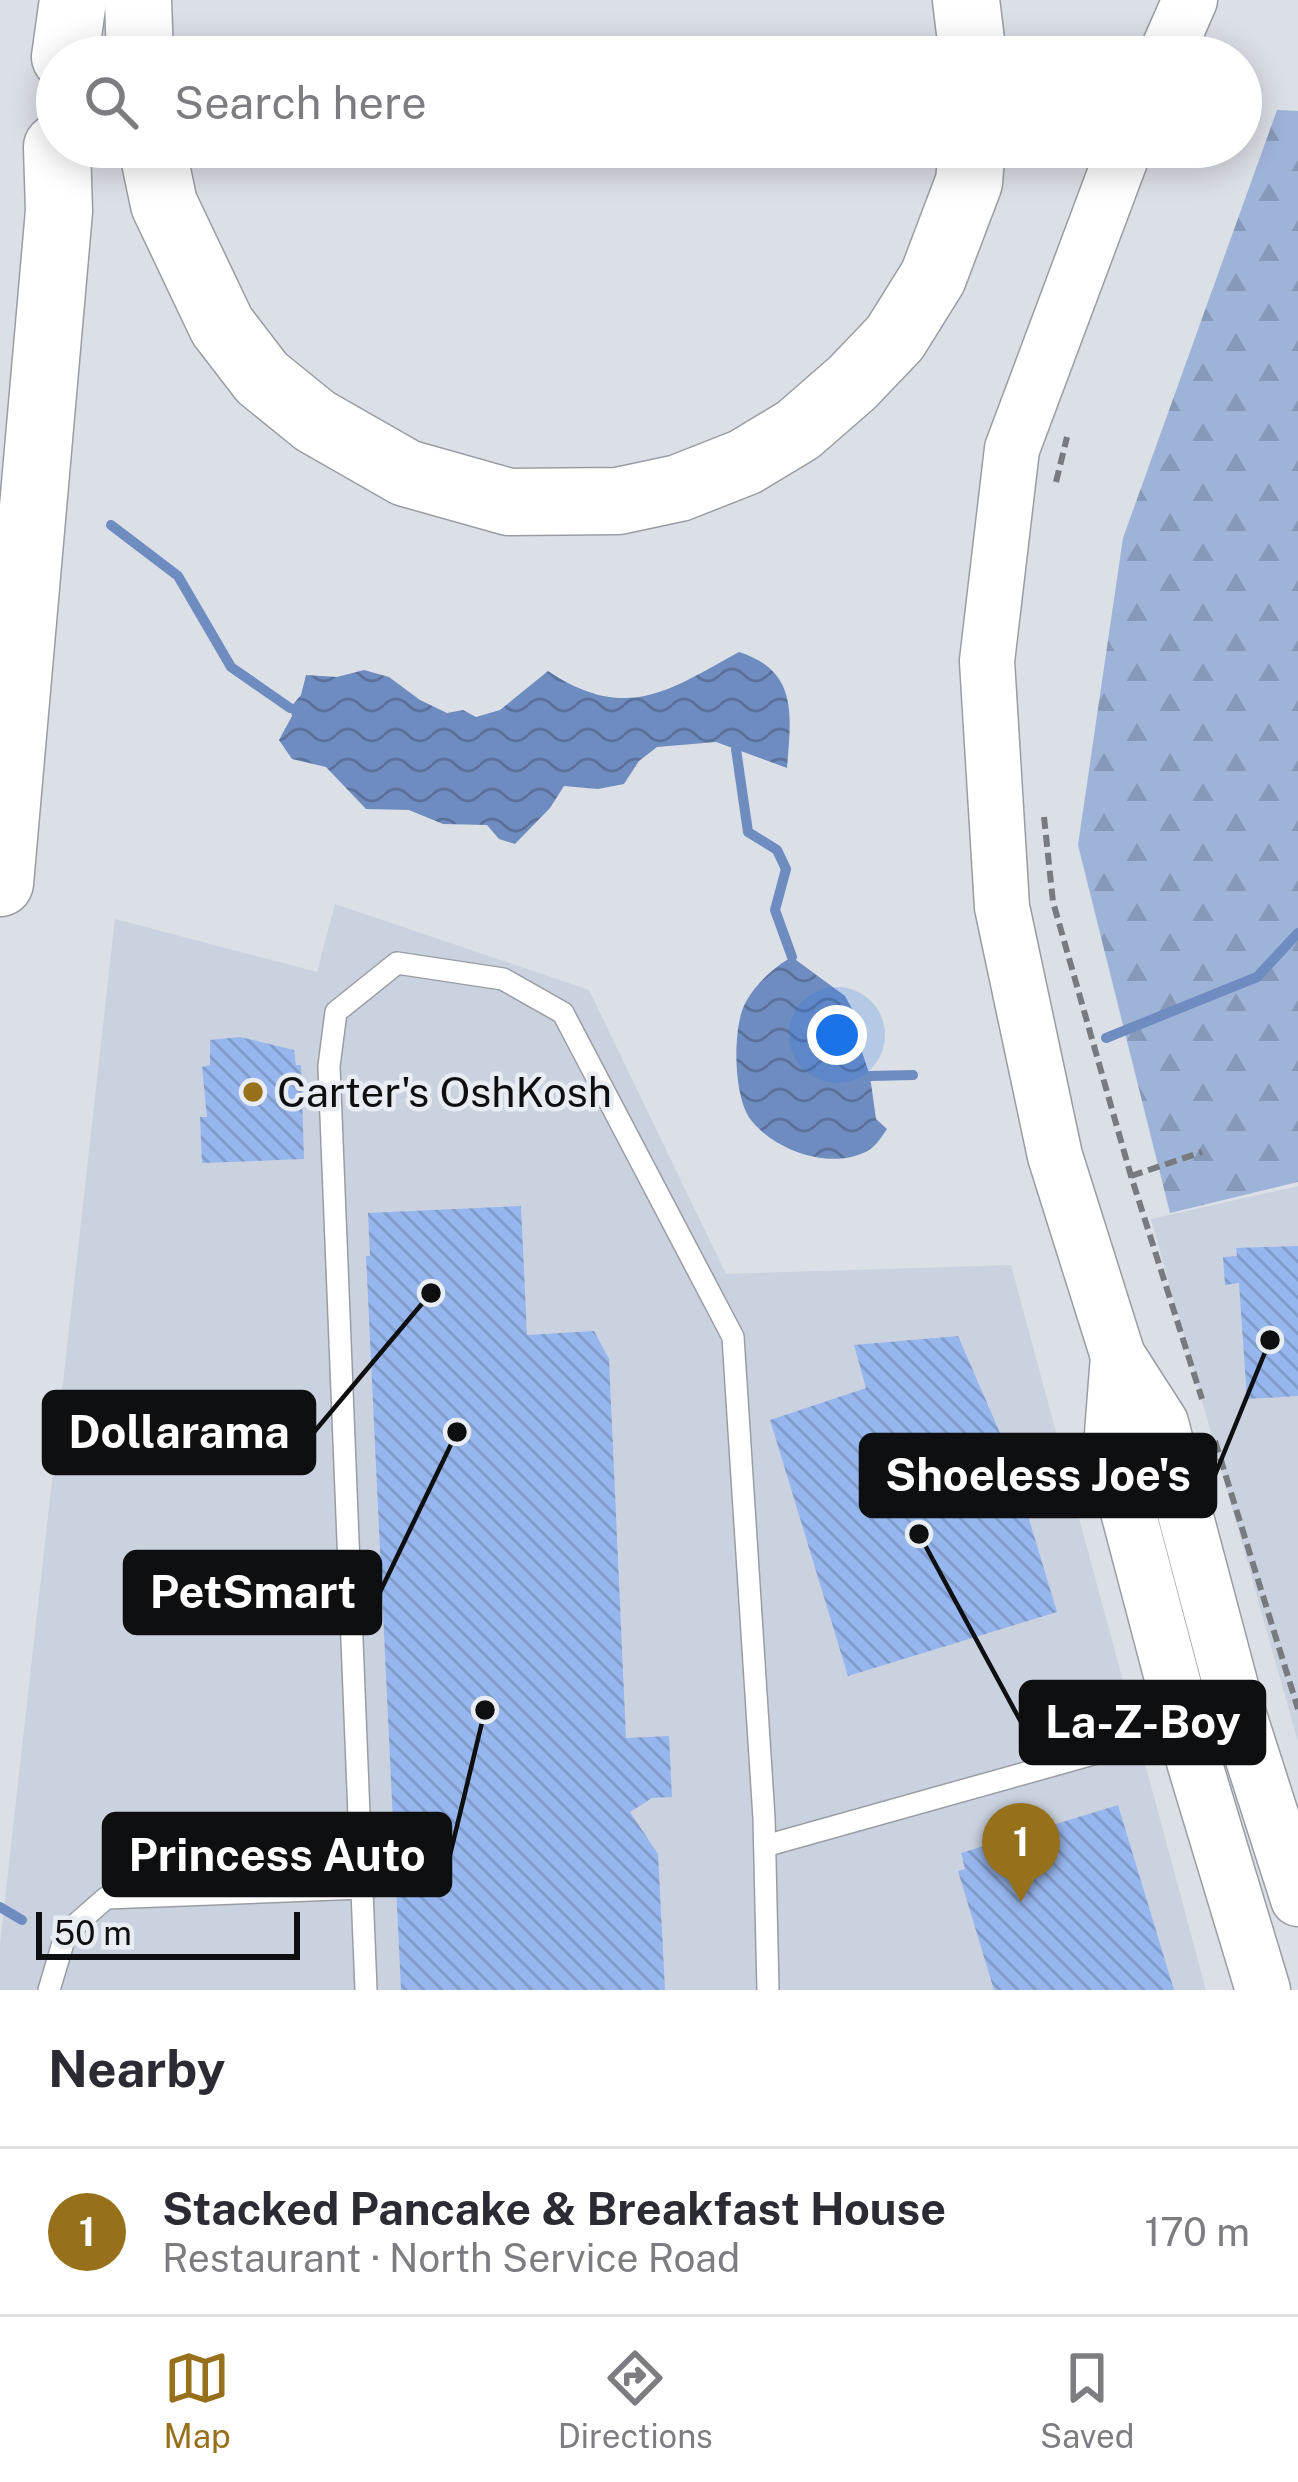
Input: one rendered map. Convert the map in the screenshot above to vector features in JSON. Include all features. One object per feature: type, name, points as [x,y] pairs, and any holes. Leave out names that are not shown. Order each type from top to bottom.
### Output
[{"type":"highway","points":[[68,36],[73,0]]},
{"type":"highway","points":[[138,0],[139,36]]},
{"type":"highway","points":[[966,0],[970,36]]},
{"type":"highway","points":[[0,458],[48,168]]},
{"type":"highway","points":[[0,884],[58,211],[57,168]]},
{"type":"highway","points":[[156,168],[164,203],[222,326],[262,378],[315,421],[406,473],[509,502],[531,502],[619,501],[679,488],[745,462],[798,430],[895,338],[923,292],[970,182],[971,168]]},
{"type":"street","points":[[1174,36],[1190,0]]},
{"type":"street","points":[[1117,168],[1012,449],[987,662],[1002,907],[1055,1156],[1118,1356],[1161,1423],[1263,1990]]},
{"type":"street","points":[[1211,1719],[1298,1899]]},
{"type":"lane","points":[[366,1990],[329,1066],[336,1012],[397,963],[503,979],[563,1013],[733,1337],[765,1846],[768,1990]]},
{"type":"lane","points":[[765,1846],[1211,1719]]},
{"type":"lane","points":[[49,1990],[66,1933],[106,1898],[362,1888]]},
{"type":"path","points":[[1051,499],[1069,431]]},
{"type":"path","points":[[1044,808],[1053,902],[1131,1176],[1208,1417]]},
{"type":"path","points":[[1131,1176],[1202,1152]]},
{"type":"path","points":[[1214,1438],[1298,1709]]},
{"type":"shaded area","points":[[335,904],[589,990],[726,1274],[1011,1265],[1206,1990],[0,1990],[0,1944],[115,919],[317,972]]},
{"type":"shaded area","points":[[1298,1186],[1298,1742],[1151,1219]]},
{"type":"green space","points":[[1277,110],[1298,111],[1298,1182],[1170,1213],[1078,845],[1123,538],[1256,168],[1262,168],[1262,152]]},
{"type":"water","points":[[739,652],[758,660],[782,683],[789,713],[787,768],[716,742],[657,747],[639,761],[624,784],[598,789],[564,786],[515,844],[499,839],[487,825],[443,824],[409,810],[366,809],[326,767],[292,759],[279,740],[306,675],[337,677],[364,670],[389,677],[447,713],[463,710],[476,717],[500,710],[548,671],[601,695],[646,696]]},
{"type":"water","points":[[792,957],[845,996],[857,1018],[876,1119],[887,1129],[872,1148],[855,1156],[822,1158],[790,1149],[762,1131],[745,1110],[736,1052],[742,1011],[762,980]]},
{"type":"building","name":"Carter's OshKosh","points":[[240,1037],[294,1050],[296,1065],[301,1065],[304,1159],[202,1163],[200,1117],[207,1117],[202,1067],[210,1065],[210,1040]]},
{"type":"building","points":[[521,1206],[527,1335],[594,1331],[609,1359],[626,1738],[669,1736],[672,1797],[652,1798],[630,1812],[658,1854],[665,1990],[401,1990],[366,1256],[370,1256],[368,1213]]},
{"type":"building","points":[[1298,1246],[1298,1396],[1247,1399],[1239,1283],[1225,1285],[1223,1257],[1237,1256],[1236,1248]]},
{"type":"building","points":[[958,1336],[1010,1456],[1057,1612],[848,1676],[770,1420],[866,1388],[854,1345]]},
{"type":"building","points":[[1118,1805],[1174,1990],[994,1990],[958,1871],[965,1869],[961,1853]]},
{"type":"waterway","points":[[111,525],[178,576],[231,667],[290,708]]},
{"type":"waterway","points":[[736,749],[748,832],[777,850],[786,869],[775,910],[792,957]]},
{"type":"waterway","points":[[1106,1038],[1257,977],[1298,933]]},
{"type":"waterway","points":[[870,1076],[913,1075]]},
{"type":"waterway","points":[[0,1907],[22,1920]]},
{"type":"place","name":"Carter's OshKosh","points":[[253,1092]]},
{"type":"place","name":"Dollarama","points":[[431,1293]]},
{"type":"place","name":"Shoeless Joe's","points":[[1270,1340]]},
{"type":"place","name":"PetSmart","points":[[457,1432]]},
{"type":"place","name":"La-Z-Boy","points":[[919,1534]]},
{"type":"place","name":"Princess Auto","points":[[485,1710]]},
{"type":"place","name":"Stacked Pancake & Breakfast House","points":[[1021,1902]]}]
